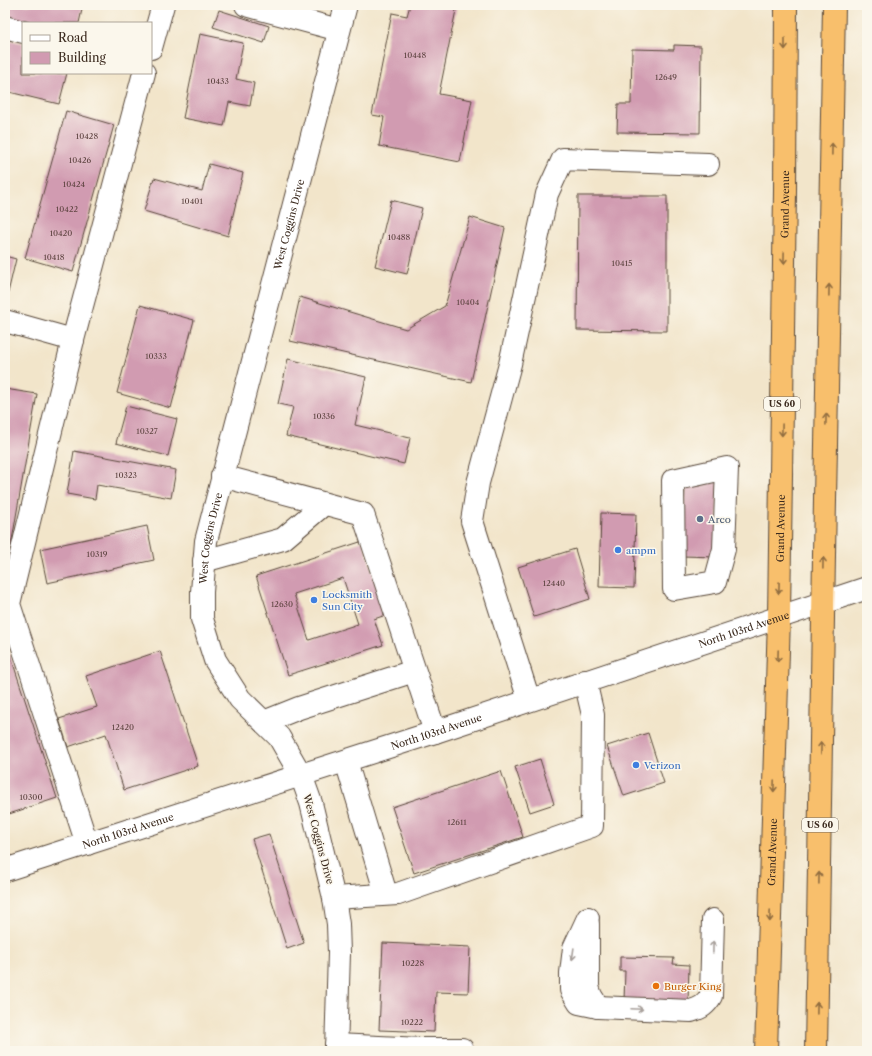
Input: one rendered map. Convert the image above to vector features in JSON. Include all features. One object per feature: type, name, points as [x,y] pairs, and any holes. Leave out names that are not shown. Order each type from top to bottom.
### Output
[{"type":"highway","name":"Grand Avenue","points":[[766,1051],[779,617],[786,5]]},
{"type":"highway","name":"US 60","points":[[816,1051],[834,5]]},
{"type":"street","points":[[152,44],[163,5]]},
{"type":"street","points":[[246,5],[339,30]]},
{"type":"street","name":"West Coggins Drive","points":[[336,1048],[339,953],[338,924],[334,898],[311,803],[301,776],[279,737],[240,699],[215,660],[202,619],[202,592],[206,541],[346,5]]},
{"type":"street","points":[[5,27],[22,32]]},
{"type":"street","points":[[87,844],[7,604],[73,340],[144,74]]},
{"type":"street","points":[[529,700],[472,521],[478,483],[510,364],[547,194],[563,159],[708,164]]},
{"type":"street","points":[[5,321],[73,340]]},
{"type":"street","points":[[726,468],[724,548],[714,582],[674,589],[673,480],[726,468]]},
{"type":"street","points":[[222,476],[363,514],[435,732]]},
{"type":"street","points":[[204,561],[283,539],[324,504]]},
{"type":"street","name":"North 103rd Avenue","points":[[5,870],[301,776],[867,588]]},
{"type":"street","points":[[264,722],[299,708],[414,671]]},
{"type":"street","points":[[334,898],[398,894],[592,826],[593,715],[585,681]]},
{"type":"street","points":[[346,761],[386,894]]},
{"type":"street","points":[[588,918],[588,986],[591,996],[598,1007],[691,1011],[700,1009],[707,1003],[711,996],[713,920]]},
{"type":"street","points":[[336,1048],[462,1049]]},
{"type":"building","points":[[5,5],[83,5],[79,22],[22,23],[5,20]]},
{"type":"building","points":[[410,5],[457,5],[439,94],[472,100],[460,162],[379,146],[384,117],[372,115],[392,13],[407,16]]},
{"type":"building","points":[[219,10],[269,26],[264,43],[213,27]]},
{"type":"building","points":[[200,34],[243,43],[236,79],[254,83],[250,106],[229,102],[224,126],[183,118]]},
{"type":"building","points":[[5,39],[22,43],[22,74],[67,74],[59,104],[5,91]]},
{"type":"building","points":[[674,45],[701,46],[700,133],[617,132],[618,104],[631,104],[632,49],[674,50]]},
{"type":"building","points":[[66,111],[114,125],[73,272],[25,258]]},
{"type":"building","points":[[209,164],[243,173],[228,236],[144,211],[154,178],[202,191]]},
{"type":"building","points":[[578,196],[667,196],[667,331],[577,330]]},
{"type":"building","points":[[391,200],[422,208],[407,274],[375,266]]},
{"type":"building","points":[[470,217],[505,228],[471,382],[290,341],[300,297],[406,329],[445,306]]},
{"type":"building","points":[[5,256],[16,259],[6,301],[5,301]]},
{"type":"building","points":[[140,305],[194,320],[171,408],[117,393]]},
{"type":"building","points":[[288,359],[366,377],[355,425],[410,438],[404,464],[286,436],[293,407],[278,404]]},
{"type":"building","points":[[5,389],[37,394],[11,546],[5,545]]},
{"type":"building","points":[[126,406],[177,419],[168,456],[116,443]]},
{"type":"building","points":[[74,451],[176,470],[171,498],[97,485],[95,499],[67,494]]},
{"type":"building","name":"Arco","points":[[685,481],[718,482],[716,557],[683,556]]},
{"type":"building","name":"ampm","points":[[601,513],[636,514],[634,588],[599,587]]},
{"type":"building","points":[[147,526],[154,560],[47,583],[40,549]]},
{"type":"building","points":[[363,541],[386,615],[374,619],[383,645],[288,675],[256,576]],"holes":[[[343,578],[358,624],[309,640],[294,594]]]},
{"type":"building","points":[[575,549],[590,599],[534,617],[518,567]]},
{"type":"building","points":[[160,651],[198,766],[124,790],[106,734],[68,747],[59,719],[97,707],[86,676]]},
{"type":"building","points":[[10,654],[57,798],[9,814],[5,801],[5,656]]},
{"type":"building","name":"Verizon","points":[[648,733],[664,783],[624,796],[607,746]]},
{"type":"building","points":[[540,759],[554,804],[530,812],[515,767]]},
{"type":"building","points":[[501,771],[523,837],[414,873],[392,807]]},
{"type":"building","points":[[269,834],[304,943],[287,949],[252,839]]},
{"type":"building","points":[[383,943],[470,947],[468,993],[436,992],[434,1032],[379,1030]]},
{"type":"building","name":"Burger King","points":[[620,957],[674,958],[673,964],[689,965],[688,1003],[624,1001],[625,971],[620,971]]},
{"type":"place","name":"Arco","points":[[700,519]]},
{"type":"place","name":"ampm","points":[[618,550]]},
{"type":"place","name":"Locksmith Sun City","points":[[314,600]]},
{"type":"place","name":"Verizon","points":[[636,765]]},
{"type":"place","name":"Burger King","points":[[656,986]]}]
